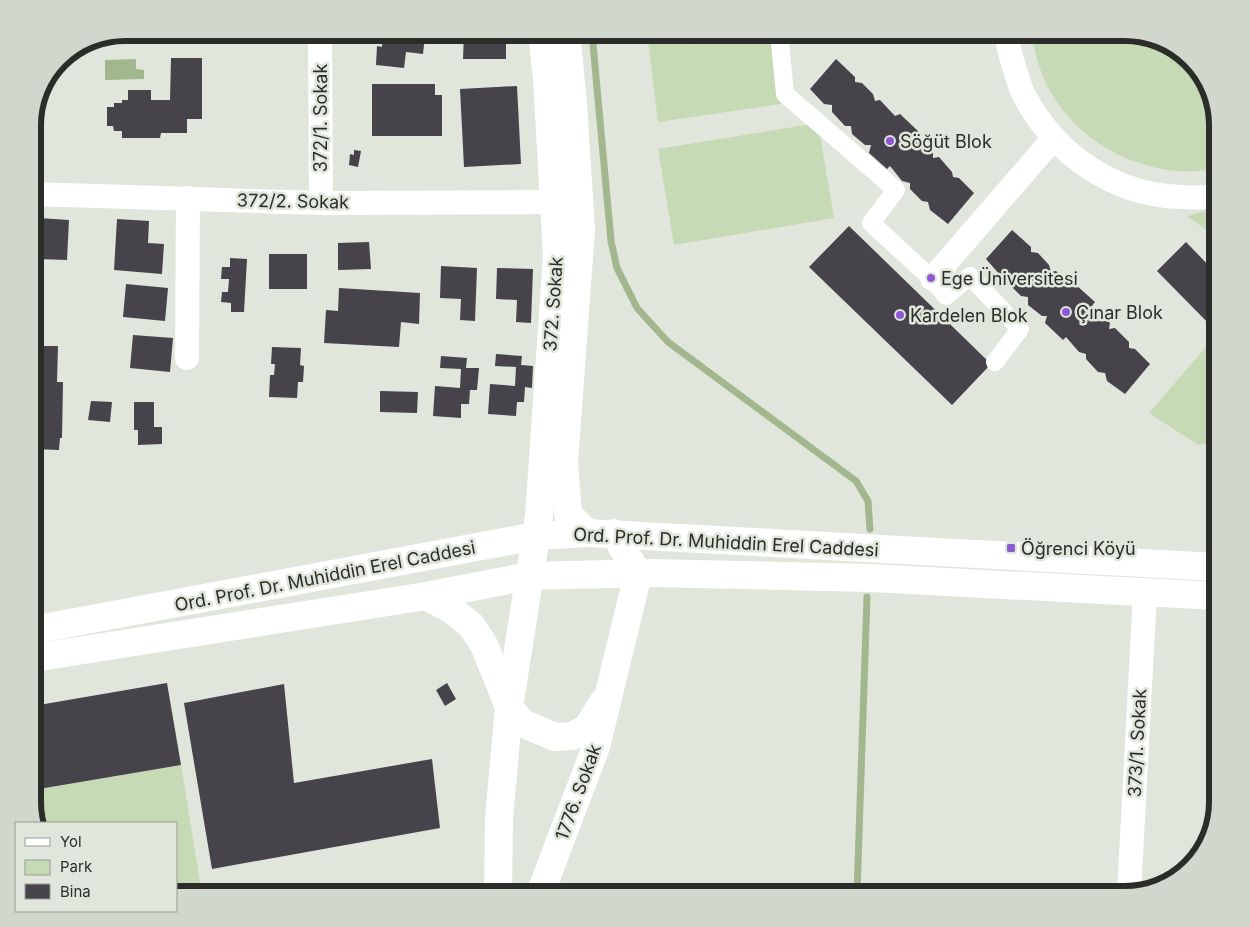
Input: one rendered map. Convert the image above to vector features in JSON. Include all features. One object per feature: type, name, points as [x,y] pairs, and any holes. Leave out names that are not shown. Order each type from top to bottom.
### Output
[{"type":"main road","name":"372. Sokak","points":[[529,576],[537,526],[557,256],[543,41]]},
{"type":"main road","name":"372. Sokak","points":[[567,41],[581,230],[564,462],[568,514]]},
{"type":"main road","points":[[568,514],[601,533],[638,574]]},
{"type":"main road","name":"Ord. Prof. Dr. Muhiddin Erel Caddesi","points":[[41,628],[537,526],[601,533],[1209,567]]},
{"type":"main road","name":"Ord. Prof. Dr. Muhiddin Erel Caddesi","points":[[41,657],[426,596],[529,576],[651,573],[871,578],[1209,596]]},
{"type":"main road","name":"1776. Sokak","points":[[543,886],[596,747],[638,574]]},
{"type":"main road","name":"1776. Sokak","points":[[498,886],[498,818],[509,707],[529,576]]},
{"type":"main road","name":"1776. Sokak","points":[[426,596],[449,608],[471,624],[484,645],[509,707],[522,723],[555,737],[572,736],[587,728],[611,689]]},
{"type":"street","name":"372/1. Sokak","points":[[320,41],[321,203]]},
{"type":"street","points":[[780,41],[785,94],[896,190],[871,223],[932,278],[946,296],[970,276],[1020,329],[995,362]]},
{"type":"street","points":[[1007,41],[1023,94],[1053,139],[1085,166],[1122,186],[1163,197],[1209,198]]},
{"type":"street","points":[[932,278],[1053,139]]},
{"type":"street","name":"372/2. Sokak","points":[[41,194],[321,203],[554,202]]},
{"type":"street","points":[[187,358],[188,198]]},
{"type":"street","points":[[537,526],[568,514]]},
{"type":"street","name":"373/1. Sokak","points":[[1129,886],[1146,593]]},
{"type":"green space","points":[[648,41],[717,41],[687,46],[722,41],[773,41],[781,104],[658,122]]},
{"type":"green space","points":[[1034,41],[1124,41],[1151,46],[1162,50],[1176,59],[1195,79],[1206,104],[1209,126],[1209,170],[1187,171],[1157,168],[1133,161],[1110,150],[1090,137],[1072,121],[1057,102],[1045,81]]},
{"type":"green space","points":[[818,123],[834,218],[674,245],[658,149]]},
{"type":"green space","points":[[1209,210],[1209,232],[1187,216]]},
{"type":"green space","points":[[1206,347],[1209,350],[1209,443],[1198,445],[1149,413]]},
{"type":"green space","points":[[181,765],[201,886],[178,886],[178,822],[44,822],[41,807],[41,789]]},
{"type":"shaded area","points":[[136,59],[136,69],[144,70],[144,79],[105,80],[105,60]]},
{"type":"building","points":[[382,41],[424,41],[423,54],[406,52],[404,68],[376,65],[377,46],[382,47]]},
{"type":"building","points":[[464,41],[506,41],[506,59],[463,59]]},
{"type":"building","points":[[171,58],[202,58],[202,119],[187,119],[187,133],[161,133],[160,138],[122,138],[122,131],[114,131],[113,126],[107,126],[107,107],[114,107],[114,103],[122,103],[122,100],[128,100],[128,90],[151,90],[151,100],[170,100]]},
{"type":"building","name":"Söğüt Blok","points":[[836,59],[855,77],[855,82],[862,83],[873,94],[875,101],[880,100],[895,116],[900,114],[918,131],[915,137],[933,152],[933,158],[939,157],[952,172],[953,177],[959,178],[974,193],[948,224],[930,210],[928,202],[922,201],[910,189],[910,183],[902,181],[890,166],[887,169],[869,153],[871,145],[865,145],[852,134],[851,126],[845,126],[832,112],[832,105],[824,104],[810,89]]},
{"type":"building","points":[[372,84],[435,84],[435,95],[442,95],[442,136],[372,136]]},
{"type":"building","points":[[517,86],[521,164],[464,167],[460,89]]},
{"type":"building","points":[[354,150],[361,151],[358,167],[349,165],[350,154],[354,155]]},
{"type":"building","points":[[41,218],[69,220],[67,260],[41,259]]},
{"type":"building","points":[[117,219],[149,221],[148,243],[164,244],[162,274],[114,270]]},
{"type":"building","name":"Kardelen Blok","points":[[849,226],[991,364],[952,405],[809,267]]},
{"type":"building","name":"Çınar Blok","points":[[1012,230],[1031,247],[1031,252],[1038,253],[1049,265],[1051,272],[1056,271],[1072,287],[1076,285],[1095,302],[1091,307],[1110,323],[1109,329],[1115,328],[1129,342],[1129,348],[1135,349],[1150,364],[1125,394],[1107,381],[1105,373],[1098,372],[1086,359],[1086,354],[1079,352],[1066,337],[1063,340],[1045,323],[1047,316],[1042,316],[1028,305],[1028,297],[1021,296],[1008,283],[1008,276],[1000,275],[986,259]]},
{"type":"building","points":[[369,242],[371,269],[338,270],[338,243]]},
{"type":"building","points":[[1186,242],[1209,266],[1209,324],[1157,271]]},
{"type":"building","points":[[269,254],[307,254],[307,289],[269,289]]},
{"type":"building","points":[[230,258],[247,259],[244,312],[231,312],[231,303],[221,302],[222,292],[228,292],[229,279],[221,279],[222,267],[230,267]]},
{"type":"building","points":[[441,266],[477,268],[475,321],[460,320],[461,299],[440,298]]},
{"type":"building","points":[[497,268],[533,269],[531,323],[516,322],[517,300],[496,299]]},
{"type":"building","points":[[126,284],[168,288],[165,321],[123,317]]},
{"type":"building","points":[[339,288],[420,293],[419,324],[401,322],[399,347],[324,343],[326,310],[338,311]]},
{"type":"building","points":[[133,335],[173,338],[170,372],[130,368]]},
{"type":"building","points":[[41,346],[58,346],[57,382],[63,382],[62,438],[60,438],[59,450],[41,449]]},
{"type":"building","points":[[272,347],[301,348],[300,365],[304,366],[303,382],[298,382],[297,398],[269,397],[270,375],[274,375],[275,364],[271,364]]},
{"type":"building","points":[[496,354],[522,356],[521,365],[533,366],[532,388],[525,387],[524,402],[517,402],[516,416],[488,414],[490,384],[515,386],[516,367],[495,366]]},
{"type":"building","points":[[441,356],[467,358],[466,368],[479,368],[477,390],[470,390],[469,404],[461,404],[461,418],[433,416],[435,386],[460,388],[461,369],[440,368]]},
{"type":"building","points":[[380,391],[418,392],[417,413],[380,412]]},
{"type":"building","points":[[91,401],[112,402],[110,422],[88,420]]},
{"type":"building","points":[[134,402],[154,402],[154,427],[162,427],[162,444],[138,445],[138,430],[134,430]]},
{"type":"building","points":[[167,683],[181,765],[41,789],[41,705]]},
{"type":"building","points":[[447,683],[456,699],[445,706],[436,690]]},
{"type":"building","points":[[284,684],[294,783],[432,759],[440,828],[212,869],[184,703]]},
{"type":"waterway","points":[[593,41],[611,241],[617,268],[637,308],[668,342],[856,481],[868,501],[870,529]]},
{"type":"waterway","points":[[857,886],[867,597]]},
{"type":"place","name":"Söğüt Blok","points":[[890,141]]},
{"type":"place","name":"Ege Üniversitesi","points":[[931,278]]},
{"type":"place","name":"Çınar Blok","points":[[1066,312]]},
{"type":"place","name":"Kardelen Blok","points":[[900,315]]},
{"type":"place","name":"Öğrenci Köyü","points":[[1011,548]]}]
